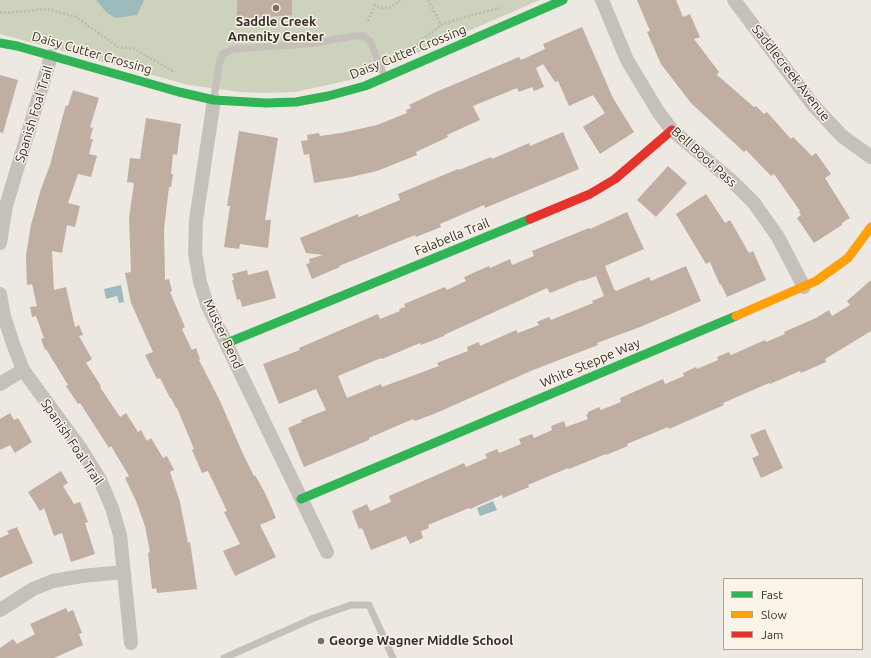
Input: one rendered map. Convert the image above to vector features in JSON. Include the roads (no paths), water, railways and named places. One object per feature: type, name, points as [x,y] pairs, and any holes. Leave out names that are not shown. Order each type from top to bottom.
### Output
[{"type":"street","name":"Daisy Cutter Crossing","points":[[0,43],[17,46],[179,92],[214,100],[266,103],[296,102],[328,96],[365,86],[386,78],[563,0]]},
{"type":"street","name":"Bell Boot Pass","points":[[602,0],[626,60],[659,113],[672,130],[754,203],[778,237],[804,287]]},
{"type":"street","name":"Saddlecreek Avenue","points":[[734,0],[813,105],[842,136],[871,157]]},
{"type":"street","name":"Spanish Foal Trail","points":[[0,243],[6,206],[51,56]]},
{"type":"street","name":"Muster Bend","points":[[214,100],[196,220],[195,253],[200,282],[207,304],[327,552]]},
{"type":"street","name":"Falabella Trail","points":[[227,343],[590,194],[615,179],[672,130]]},
{"type":"street","name":"White Steppe Way","points":[[301,499],[804,287],[816,281],[848,258],[871,226]]},
{"type":"street","name":"Spanish Foal Trail","points":[[0,294],[6,323],[23,370],[81,450],[100,480],[112,508],[120,535],[131,644]]},
{"type":"street","points":[[0,384],[23,370]]},
{"type":"street","points":[[0,610],[33,589],[53,581],[82,576],[123,572]]},
{"type":"lane","points":[[214,100],[219,65],[224,54],[233,49],[308,44],[354,36],[363,36],[370,41],[386,78]]},
{"type":"lane","points":[[224,658],[314,618],[351,605],[369,605],[393,658]]},
{"type":"water","points":[[96,0],[144,0],[137,15],[116,18],[107,13]]},
{"type":"water","points":[[121,285],[124,302],[119,303],[117,296],[106,299],[104,289]]},
{"type":"water","points":[[493,501],[497,510],[480,516],[477,508]]},
{"type":"place","name":"Saddle Creek Amenity Center","points":[[276,8]]},
{"type":"place","name":"George Wagner Middle School","points":[[321,641]]}]
